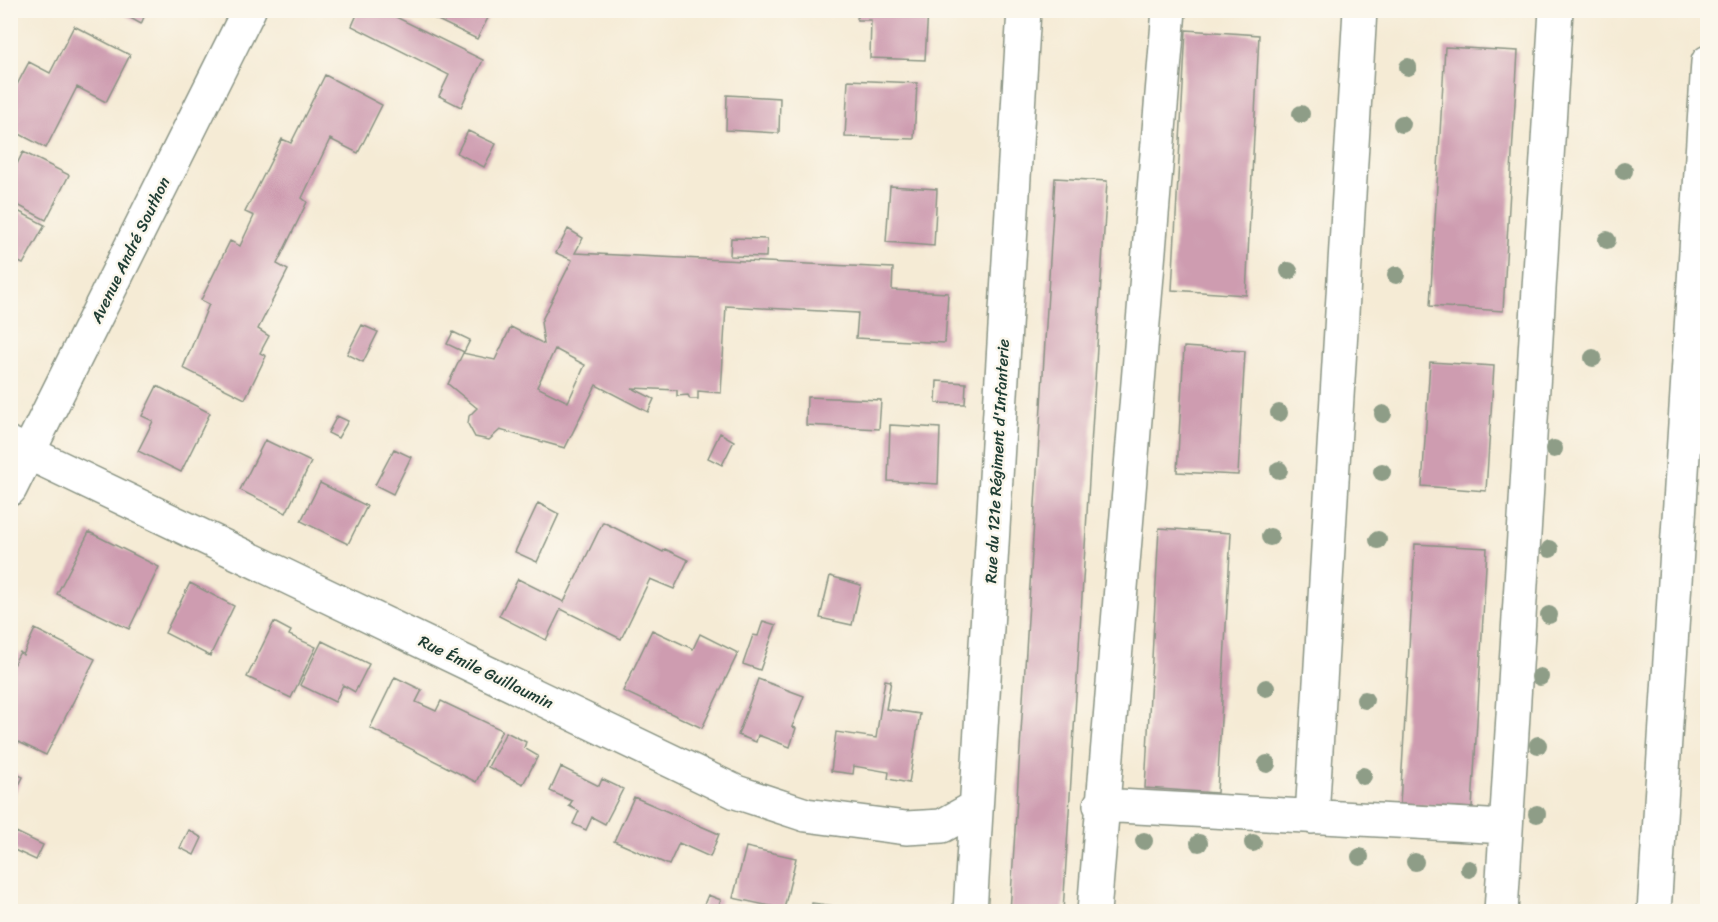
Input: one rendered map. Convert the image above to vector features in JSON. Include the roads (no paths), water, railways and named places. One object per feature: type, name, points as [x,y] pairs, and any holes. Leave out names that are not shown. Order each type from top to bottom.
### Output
[{"type":"street","name":"Avenue André Southon","points":[[10,489],[20,449],[249,10]]},
{"type":"street","name":"Rue du 121e Régiment d'Infanterie","points":[[970,912],[1024,10]]},
{"type":"street","points":[[1094,912],[1101,805],[1169,10]]},
{"type":"street","points":[[1312,817],[1360,10]]},
{"type":"street","points":[[1501,912],[1556,10]]},
{"type":"street","points":[[1654,912],[1707,62]]},
{"type":"street","name":"Rue Émile Guillaumin","points":[[20,449],[736,792],[806,815],[906,828],[942,826],[976,807]]},
{"type":"street","points":[[1101,805],[1506,827]]}]
